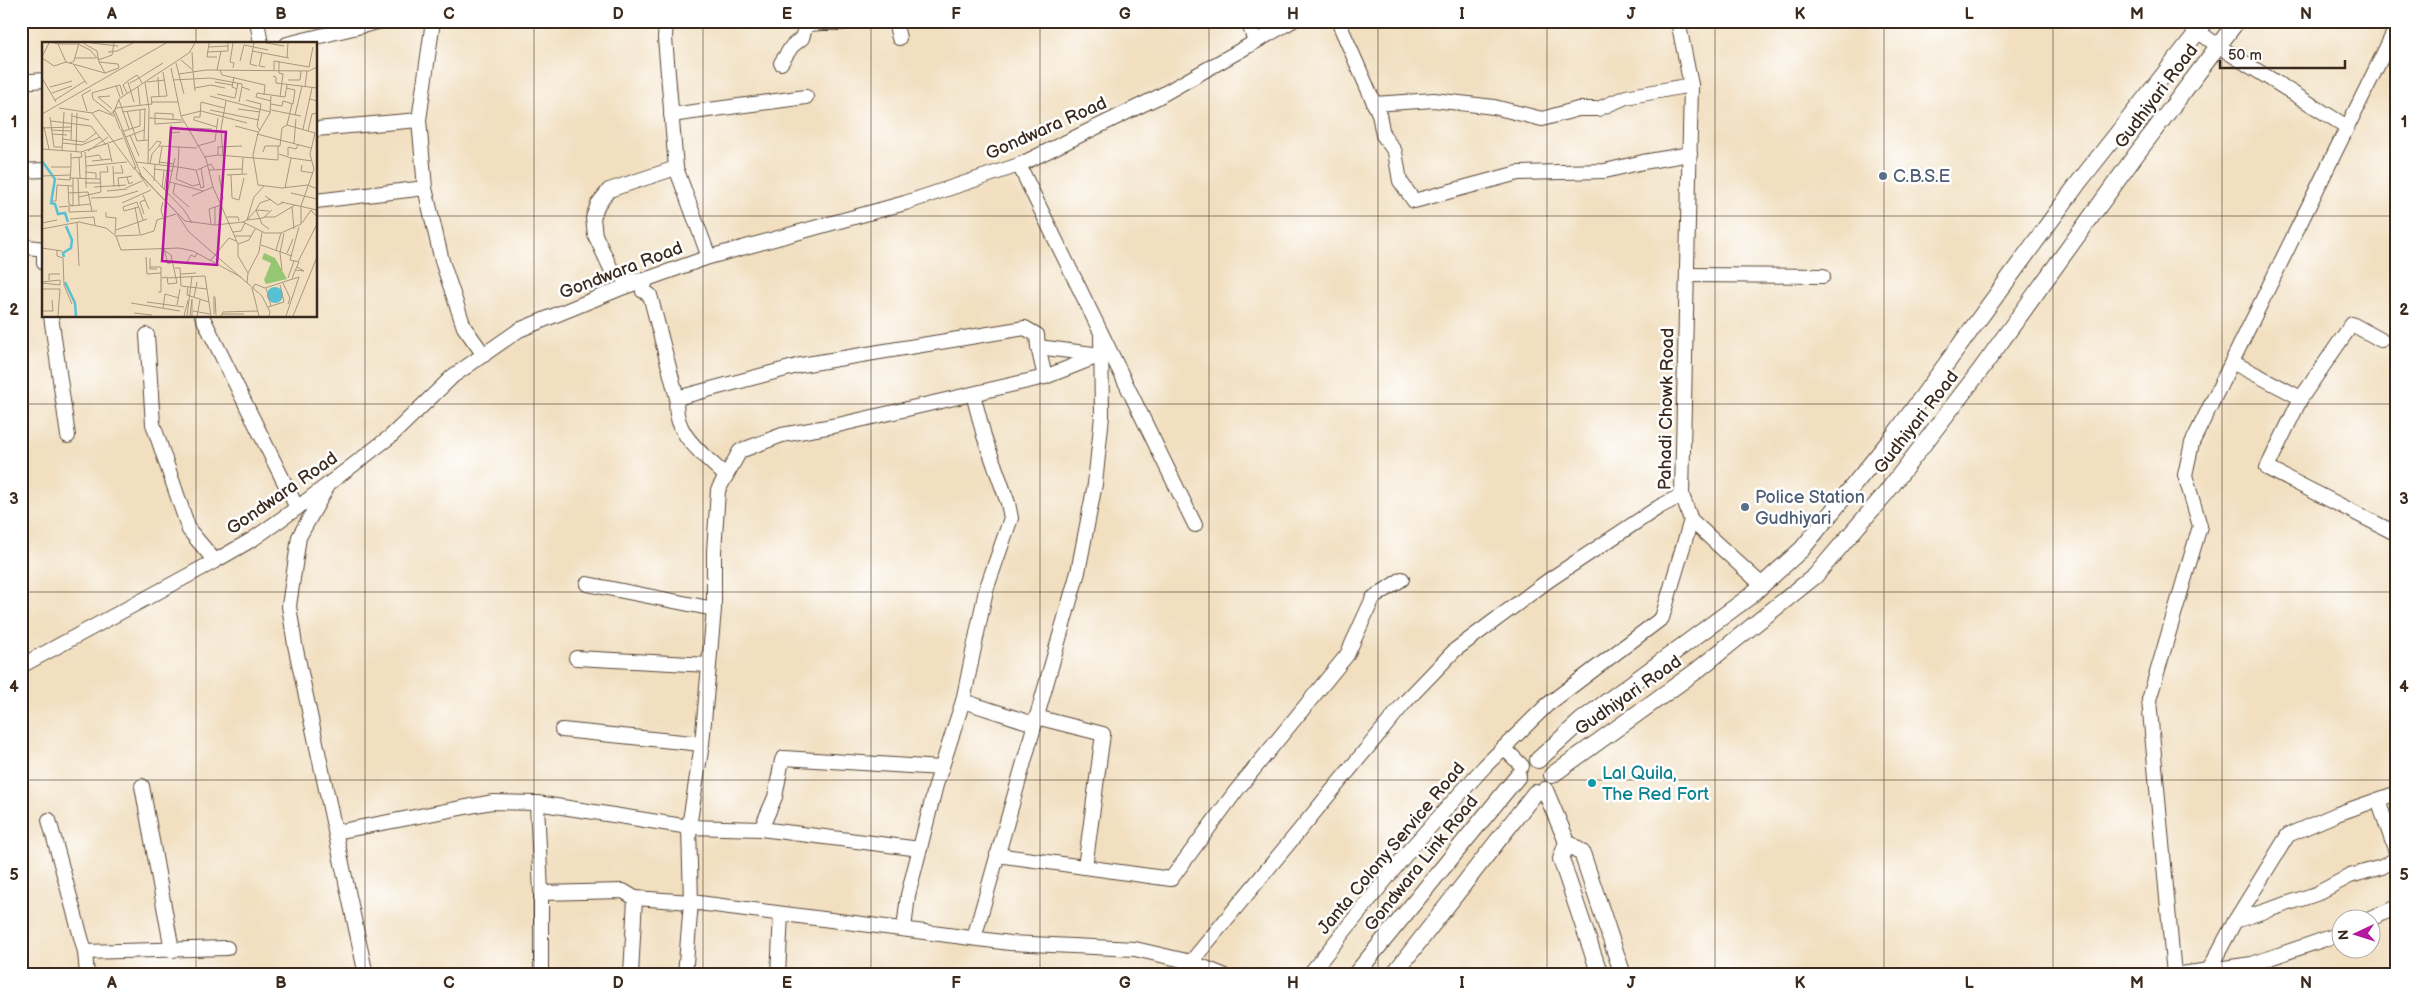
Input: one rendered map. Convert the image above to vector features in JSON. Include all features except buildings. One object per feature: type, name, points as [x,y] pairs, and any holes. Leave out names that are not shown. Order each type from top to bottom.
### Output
[{"type":"street","points":[[257,21],[261,42]]},
{"type":"street","points":[[295,42],[382,21]]},
{"type":"street","points":[[433,21],[419,120],[426,188],[442,261],[464,327],[484,355]]},
{"type":"street","points":[[666,21],[676,168],[709,257]]},
{"type":"street","points":[[781,62],[792,46],[802,38],[806,25],[816,21],[838,25],[852,21]]},
{"type":"street","points":[[895,21],[899,38]]},
{"type":"street","points":[[1248,21],[1255,42]]},
{"type":"street","name":"Gondwara Road","points":[[21,666],[215,561],[297,508],[391,436],[453,376],[520,330],[709,257],[905,203],[1019,164],[1158,97],[1292,21]]},
{"type":"street","points":[[1338,21],[1379,114],[1383,135],[1395,152],[1400,181],[1414,201],[1518,173],[1605,171],[1690,154]]},
{"type":"street","name":"Pahadi Chowk Road","points":[[1678,21],[1691,85],[1682,496],[1691,520]]},
{"type":"street","points":[[2184,21],[2202,26],[2218,46],[2347,127]]},
{"type":"street","name":"Gudhiyari Road","points":[[1544,786],[1695,672],[1816,576],[1886,493],[1979,372],[2130,164],[2237,21]]},
{"type":"street","name":"Gudhiyari Road","points":[[1538,760],[1582,720],[1749,597],[1802,549],[1855,485],[2079,182],[2202,26]]},
{"type":"street","points":[[2330,937],[2252,964],[2210,968],[2174,975],[2149,700],[2200,526],[2185,475],[2192,443],[2397,26]]},
{"type":"street","points":[[21,82],[42,80]]},
{"type":"street","points":[[1374,104],[1434,100],[1494,108],[1542,119],[1578,109],[1598,109],[1626,97],[1691,85]]},
{"type":"street","points":[[671,115],[806,96]]},
{"type":"street","points":[[318,129],[419,120]]},
{"type":"street","points":[[1019,164],[1195,525]]},
{"type":"street","points":[[676,168],[610,190],[598,204],[593,218],[595,235],[612,271],[630,281],[646,280],[643,291],[650,294],[676,398],[675,411],[685,437],[726,476]]},
{"type":"street","points":[[21,170],[42,170]]},
{"type":"street","points":[[318,201],[426,188]]},
{"type":"street","points":[[21,246],[42,249]]},
{"type":"street","points":[[1688,275],[1823,276]]},
{"type":"street","points":[[51,318],[68,436]]},
{"type":"street","points":[[203,318],[297,508]]},
{"type":"street","points":[[2381,340],[2352,324],[2301,398],[2267,468],[2397,534]]},
{"type":"street","points":[[676,398],[801,365],[1025,328],[1037,335],[1038,348],[1046,377]]},
{"type":"street","points":[[974,938],[1078,572],[1093,494],[1102,416],[1101,333]]},
{"type":"street","points":[[147,335],[153,424],[189,530],[215,561]]},
{"type":"street","points":[[1038,348],[1101,356]]},
{"type":"street","points":[[685,975],[691,902],[689,827],[702,744],[714,609],[714,552],[718,490],[740,451],[782,434],[838,425],[1046,377],[1101,356]]},
{"type":"street","points":[[2232,362],[2301,398]]},
{"type":"street","points":[[904,929],[908,894],[941,768],[962,701],[986,590],[1011,518],[973,394]]},
{"type":"street","points":[[329,484],[299,537],[289,606],[295,645],[366,975]]},
{"type":"street","points":[[1183,975],[1191,962],[1406,701],[1455,650],[1564,570],[1659,507],[1682,496]]},
{"type":"street","points":[[1544,786],[1525,790],[1519,781],[1520,771],[1504,748],[1547,705],[1662,618],[1691,520],[1762,585]]},
{"type":"street","points":[[997,855],[1171,879],[1236,791],[1347,656],[1373,598],[1402,579]]},
{"type":"street","points":[[587,584],[714,609]]},
{"type":"street","points":[[576,658],[709,665]]},
{"type":"street","points":[[962,701],[1035,721],[1102,734],[1085,867]]},
{"type":"street","points":[[562,730],[702,744]]},
{"type":"street","name":"Janta Colony Service Road","points":[[1309,975],[1411,848],[1479,772],[1504,748]]},
{"type":"street","points":[[760,829],[775,797],[779,771],[784,758],[941,768]]},
{"type":"street","points":[[1520,771],[1532,760],[1538,760],[1547,765],[1544,786],[1566,842],[1582,853],[1623,975]]},
{"type":"street","name":"Gondwara Link Road","points":[[1355,975],[1520,771]]},
{"type":"street","points":[[142,786],[172,950]]},
{"type":"street","points":[[1394,975],[1544,786]]},
{"type":"street","points":[[2210,968],[2235,921],[2288,835],[2337,814],[2397,792]]},
{"type":"street","points":[[2235,921],[2316,894],[2350,876],[2382,867],[2397,857],[2378,800]]},
{"type":"street","points":[[336,832],[492,802],[537,803],[689,827],[760,829],[920,849]]},
{"type":"street","points":[[537,803],[541,893],[541,975]]},
{"type":"street","points":[[49,820],[85,952],[87,975]]},
{"type":"street","points":[[1566,842],[1561,859],[1600,975]]},
{"type":"street","points":[[541,893],[622,892],[635,898],[691,902],[1010,943],[1135,949],[1191,962],[1223,975]]},
{"type":"street","points":[[631,975],[635,898]]},
{"type":"street","points":[[2380,915],[2397,907]]},
{"type":"street","points":[[778,975],[781,914]]},
{"type":"street","points":[[85,952],[227,948]]},
{"type":"place","name":"C.B.S.E","points":[[1883,176]]},
{"type":"place","name":"Police Station Gudhiyari","points":[[1745,507]]},
{"type":"place","name":"Lal Quila, The Red Fort","points":[[1592,783]]}]
